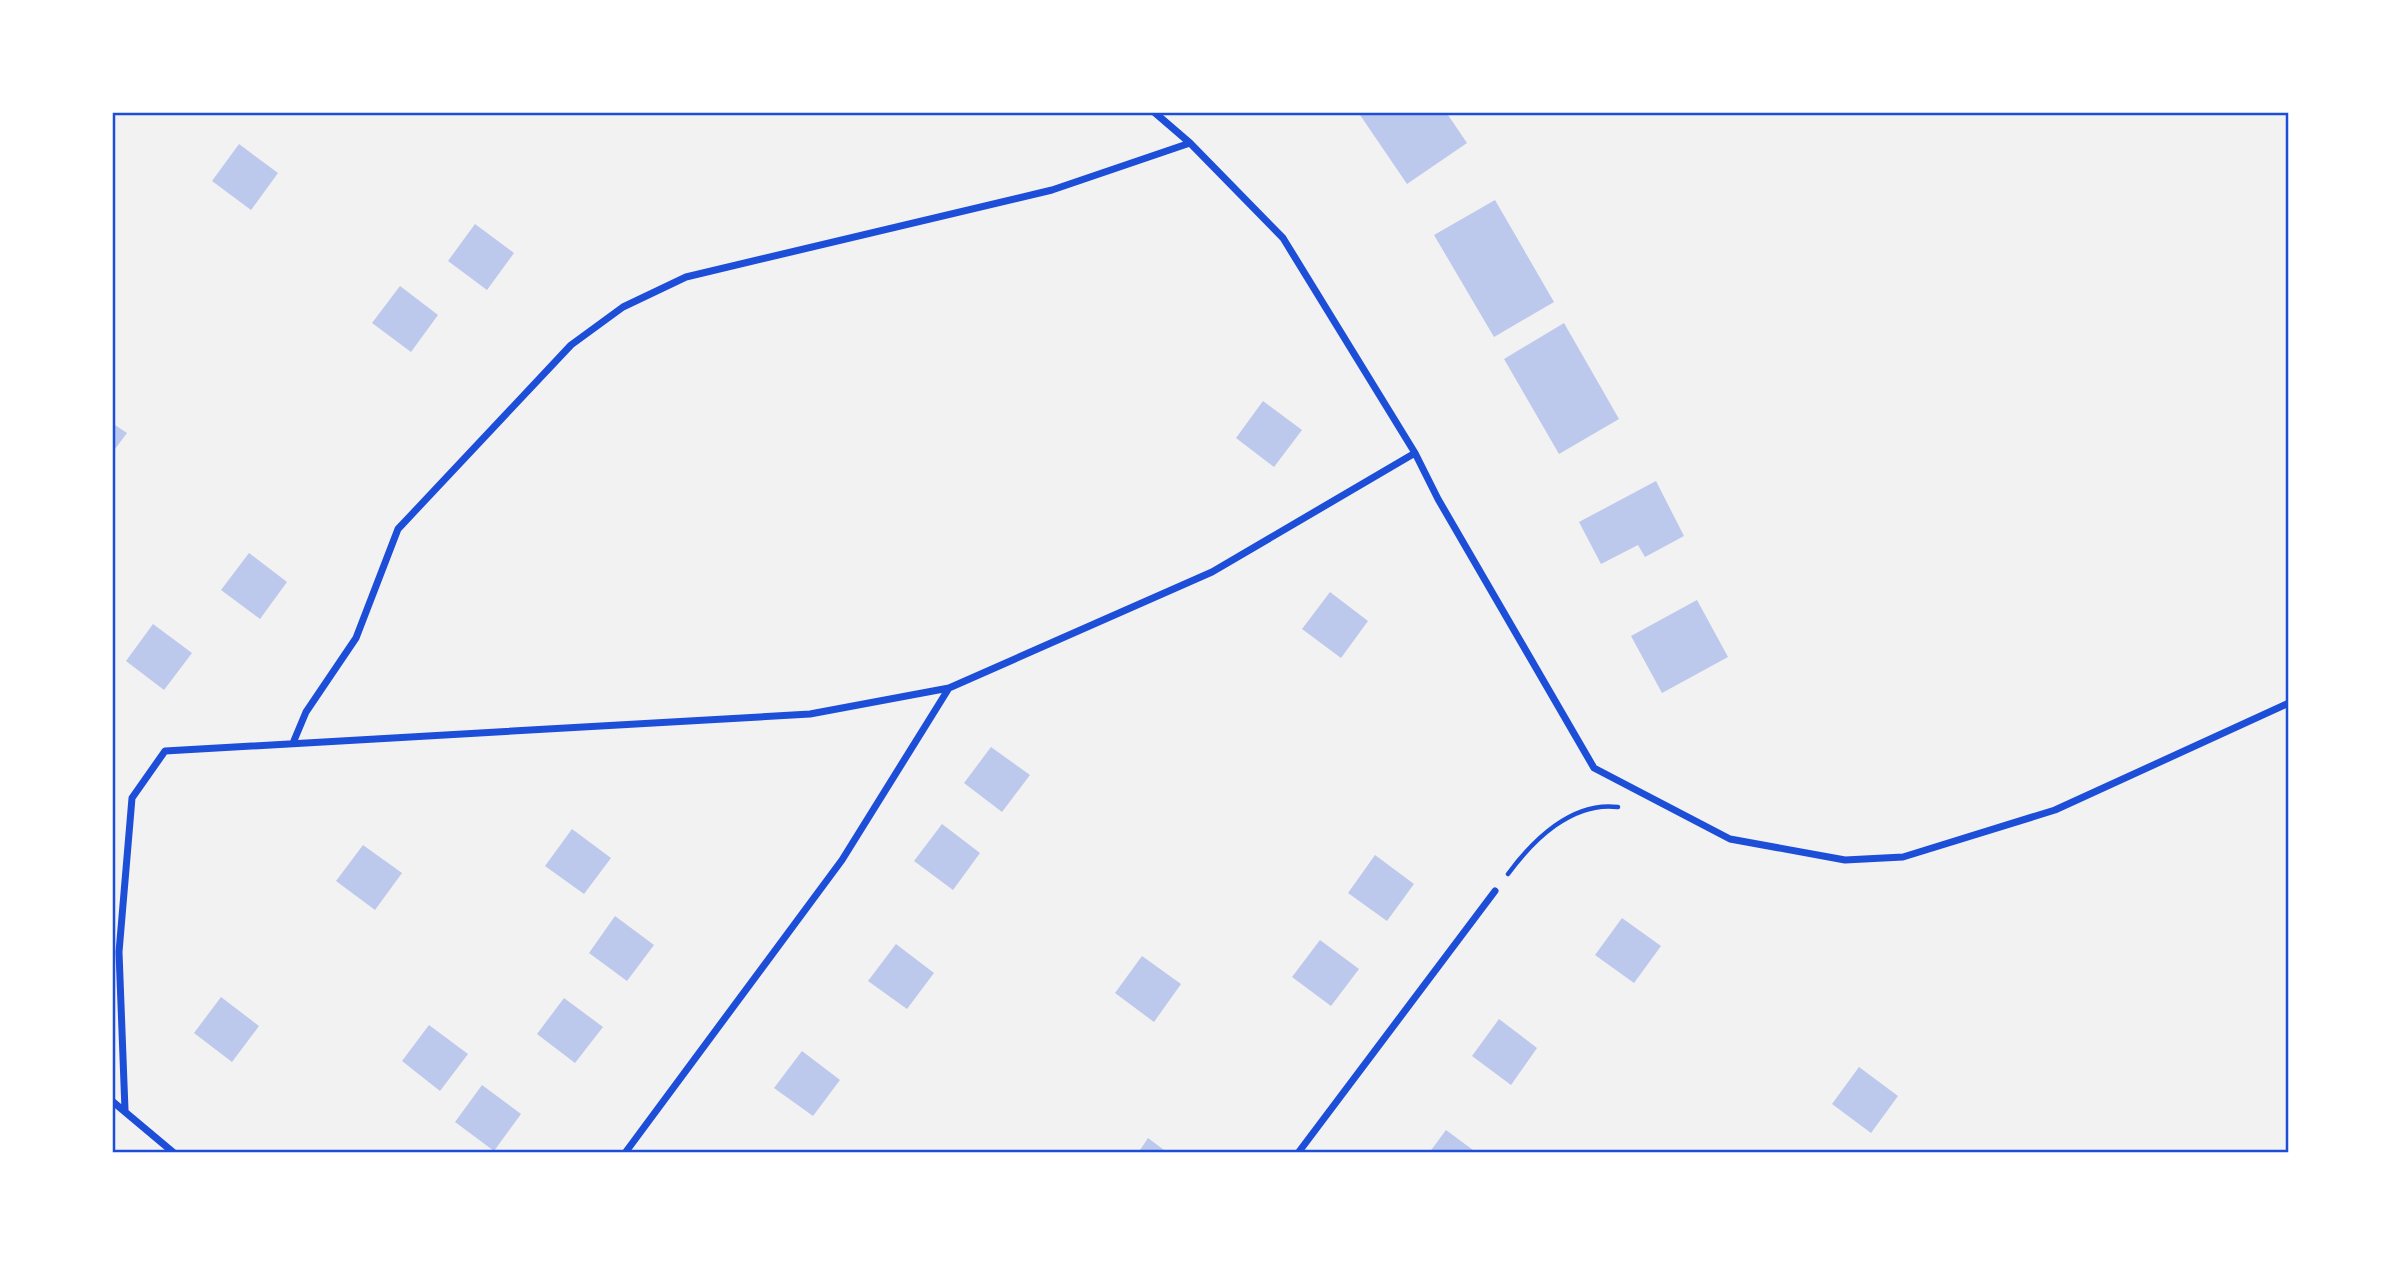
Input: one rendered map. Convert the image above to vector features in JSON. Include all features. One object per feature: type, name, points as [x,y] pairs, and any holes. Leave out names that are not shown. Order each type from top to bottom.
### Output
[{"type":"street","points":[[1154,112],[1189,143],[1283,238],[1415,453],[1438,499],[1594,768],[1730,839],[1845,860],[1903,857],[2055,810],[2289,703]]},
{"type":"street","points":[[293,743],[306,712],[356,638],[398,529],[571,345],[623,307],[686,277],[1052,190],[1189,143]]},
{"type":"street","points":[[125,1110],[119,952],[132,798],[165,751],[810,714],[948,688],[1212,572],[1415,453]]},
{"type":"street","points":[[625,1153],[842,860],[948,688]]},
{"type":"street","points":[[1298,1153],[1495,891]]},
{"type":"street","points":[[112,1101],[174,1153]]},
{"type":"path","points":[[1495,891],[1530,845],[1551,828],[1596,808],[1622,808]]},
{"type":"building","points":[[1358,112],[1446,112],[1467,143],[1407,184]]},
{"type":"building","points":[[239,144],[278,173],[251,210],[212,181]]},
{"type":"building","points":[[1495,200],[1554,302],[1494,337],[1434,235]]},
{"type":"building","points":[[475,224],[514,253],[487,290],[448,261]]},
{"type":"building","points":[[400,286],[438,315],[411,352],[372,323]]},
{"type":"building","points":[[1564,323],[1619,419],[1559,454],[1504,359]]},
{"type":"building","points":[[1263,401],[1302,430],[1274,467],[1236,438]]},
{"type":"building","points":[[112,423],[127,433],[112,453]]},
{"type":"building","points":[[1656,481],[1684,536],[1645,557],[1638,545],[1601,564],[1579,522]]},
{"type":"building","points":[[249,553],[287,582],[260,619],[221,590]]},
{"type":"building","points":[[1330,592],[1368,621],[1341,658],[1302,629]]},
{"type":"building","points":[[1697,600],[1728,657],[1662,693],[1631,636]]},
{"type":"building","points":[[153,624],[192,653],[164,690],[126,661]]},
{"type":"building","points":[[991,747],[1030,775],[1002,812],[964,783]]},
{"type":"building","points":[[942,824],[980,853],[953,890],[914,861]]},
{"type":"building","points":[[572,829],[611,858],[584,894],[545,866]]},
{"type":"building","points":[[363,845],[402,873],[375,910],[336,881]]},
{"type":"building","points":[[1375,855],[1414,884],[1387,921],[1348,893]]},
{"type":"building","points":[[615,916],[654,945],[627,981],[589,953]]},
{"type":"building","points":[[1622,918],[1661,946],[1634,983],[1595,955]]},
{"type":"building","points":[[1320,940],[1359,969],[1331,1006],[1292,977]]},
{"type":"building","points":[[896,944],[934,973],[907,1009],[868,981]]},
{"type":"building","points":[[1142,956],[1181,984],[1154,1022],[1115,993]]},
{"type":"building","points":[[221,997],[259,1026],[232,1062],[194,1033]]},
{"type":"building","points":[[564,998],[603,1027],[575,1063],[537,1034]]},
{"type":"building","points":[[1499,1019],[1537,1048],[1511,1085],[1472,1056]]},
{"type":"building","points":[[429,1025],[468,1054],[440,1091],[402,1061]]},
{"type":"building","points":[[802,1051],[840,1080],[813,1116],[774,1088]]},
{"type":"building","points":[[1859,1067],[1898,1096],[1871,1133],[1832,1104]]},
{"type":"building","points":[[482,1085],[521,1114],[494,1151],[455,1122]]},
{"type":"building","points":[[1446,1130],[1477,1153],[1429,1153]]},
{"type":"building","points":[[1148,1138],[1168,1153],[1138,1153]]}]
